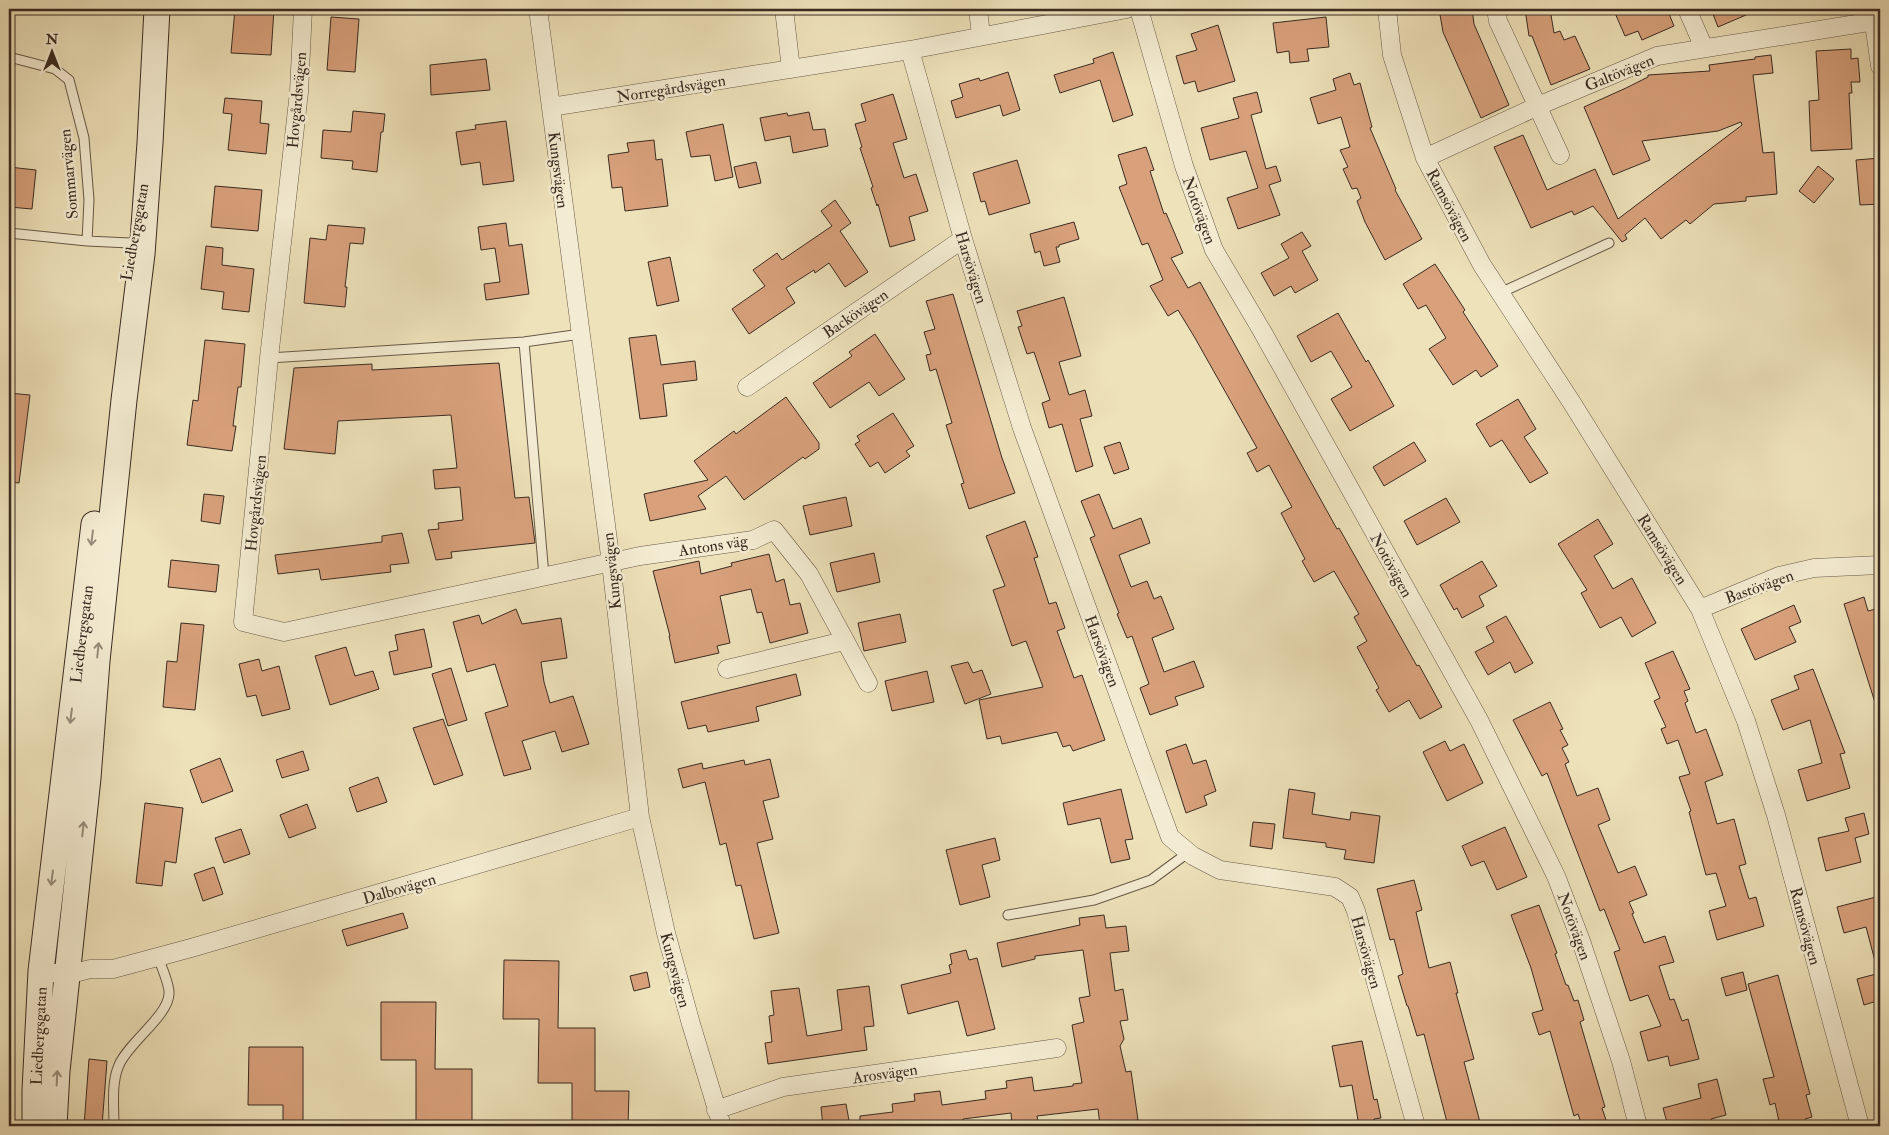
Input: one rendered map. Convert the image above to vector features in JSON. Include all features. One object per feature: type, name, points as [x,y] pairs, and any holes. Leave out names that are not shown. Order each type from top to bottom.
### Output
[{"type":"street","name":"Liedbergsgatan","points":[[54,1126],[57,1071],[88,778],[97,661],[142,254],[157,9]]},
{"type":"street","name":"Hovgårdsvägen","points":[[302,9],[299,92],[269,358],[243,622],[284,632],[611,563]]},
{"type":"street","name":"Kungsvägen","points":[[538,9],[611,563],[640,817],[668,942],[719,1118]]},
{"type":"street","points":[[784,9],[791,69]]},
{"type":"street","points":[[978,9],[981,36]]},
{"type":"street","name":"Norregårdsvägen","points":[[551,107],[910,50],[1127,9]]},
{"type":"street","name":"Notövägen","points":[[1139,9],[1184,166],[1214,250],[1262,331],[1479,720],[1556,876],[1581,941],[1621,1061],[1638,1126]]},
{"type":"street","name":"Ramsövägen","points":[[1387,9],[1392,56],[1425,158],[1482,264],[1700,609],[1746,721],[1776,815],[1860,1126]]},
{"type":"street","points":[[1496,9],[1498,21],[1560,155]]},
{"type":"street","points":[[1687,9],[1704,48]]},
{"type":"street","name":"Galtövägen","points":[[1425,158],[1538,106],[1657,56],[1874,15],[1880,66]]},
{"type":"street","name":"Harsövägen","points":[[910,50],[963,239],[1022,428],[1170,837],[1189,852],[1220,870],[1335,887],[1350,897],[1356,911],[1416,1126]]},
{"type":"street","name":"Liedbergsgatan","points":[[35,1126],[34,1091],[41,971],[108,406],[130,243],[150,144]]},
{"type":"street","name":"Backövägen","points":[[747,387],[963,239]]},
{"type":"street","name":"Antons väg","points":[[611,563],[640,556],[753,540],[774,530],[809,574],[868,683]]},
{"type":"street","name":"Bastövägen","points":[[1700,609],[1779,576],[1814,568],[1880,565]]},
{"type":"street","points":[[726,669],[844,640]]},
{"type":"street","name":"Dalbovägen","points":[[41,971],[67,975],[90,969],[113,969],[640,817]]},
{"type":"street","name":"Arosvägen","points":[[719,1118],[783,1087],[1057,1048]]},
{"type":"lane","name":"Sommarvägen","points":[[9,56],[55,69],[69,80],[84,138],[89,200],[87,241]]},
{"type":"lane","points":[[9,233],[87,241],[130,243]]},
{"type":"lane","points":[[1500,293],[1609,243]]},
{"type":"lane","points":[[269,358],[524,342],[581,334]]},
{"type":"lane","points":[[524,342],[544,576]]},
{"type":"lane","points":[[1008,915],[1094,900],[1151,880],[1189,852]]},
{"type":"lane","points":[[114,1126],[114,1093],[118,1067],[128,1050],[166,1008],[170,993],[158,957]]},
{"type":"building","points":[[235,9],[274,9],[271,55],[231,53]]},
{"type":"building","points":[[1439,9],[1472,9],[1474,24],[1509,105],[1481,118],[1443,32]]},
{"type":"building","points":[[1525,9],[1550,9],[1554,33],[1560,31],[1564,40],[1575,36],[1590,69],[1551,85],[1532,36],[1529,36]]},
{"type":"building","points":[[1625,9],[1667,9],[1674,26],[1642,40],[1638,31],[1625,36],[1615,13]]},
{"type":"building","points":[[1711,9],[1760,9],[1718,27]]},
{"type":"building","points":[[331,17],[359,19],[355,72],[327,70]]},
{"type":"building","points":[[1326,17],[1329,47],[1307,49],[1309,61],[1290,63],[1289,51],[1277,53],[1273,23]]},
{"type":"building","points":[[1218,25],[1235,81],[1198,92],[1195,81],[1184,84],[1176,56],[1197,50],[1191,34]]},
{"type":"building","points":[[1851,49],[1851,59],[1858,58],[1860,82],[1851,82],[1852,93],[1849,93],[1852,149],[1811,151],[1809,101],[1819,100],[1816,51]]},
{"type":"building","points":[[1113,52],[1133,115],[1113,122],[1100,80],[1060,93],[1054,75],[1094,63],[1093,59]]},
{"type":"building","points":[[1771,55],[1773,73],[1753,75],[1763,153],[1774,152],[1777,194],[1746,197],[1746,201],[1714,204],[1690,224],[1686,220],[1661,239],[1645,218],[1625,235],[1627,239],[1622,242],[1593,206],[1574,215],[1572,211],[1531,228],[1494,147],[1523,135],[1547,190],[1595,169],[1618,219],[1742,125],[1741,122],[1718,131],[1642,141],[1650,160],[1613,175],[1584,107],[1648,77],[1648,75],[1710,71],[1709,65]]},
{"type":"building","points":[[486,59],[490,90],[431,95],[430,65]]},
{"type":"building","points":[[1008,72],[1020,110],[1003,116],[1000,105],[956,118],[951,101],[963,97],[959,84],[979,78],[980,81]]},
{"type":"building","points":[[1350,73],[1354,85],[1360,83],[1372,127],[1370,128],[1395,190],[1422,239],[1385,260],[1365,222],[1357,201],[1361,198],[1357,188],[1352,189],[1343,169],[1348,167],[1340,150],[1350,147],[1341,117],[1318,124],[1310,98],[1336,90],[1333,79]]},
{"type":"building","points":[[1257,92],[1262,112],[1251,115],[1266,169],[1276,166],[1281,181],[1269,185],[1280,215],[1238,229],[1227,198],[1258,188],[1246,151],[1210,160],[1201,128],[1239,118],[1233,98]]},
{"type":"building","points":[[893,94],[907,139],[893,143],[904,178],[916,174],[928,211],[909,217],[915,240],[890,247],[878,204],[877,206],[871,188],[873,187],[860,148],[862,147],[855,124],[866,121],[861,104]]},
{"type":"building","points":[[225,98],[262,101],[260,123],[269,124],[266,154],[228,150],[232,114],[223,113]]},
{"type":"building","points":[[353,111],[385,114],[383,132],[381,132],[377,172],[352,169],[353,161],[321,158],[323,130],[351,132]]},
{"type":"building","points":[[809,112],[813,130],[825,129],[828,146],[793,153],[790,136],[765,141],[760,118],[787,113],[788,116]]},
{"type":"building","points":[[506,121],[514,181],[483,185],[480,162],[461,165],[456,132],[476,129],[475,125]]},
{"type":"building","points":[[723,124],[733,177],[715,181],[710,155],[691,157],[686,132]]},
{"type":"building","points":[[654,140],[656,160],[662,159],[668,206],[625,211],[622,187],[612,188],[608,155],[629,152],[627,143]]},
{"type":"building","points":[[1146,147],[1154,170],[1150,171],[1164,214],[1166,213],[1183,253],[1171,258],[1188,288],[1200,282],[1337,529],[1339,528],[1442,707],[1420,719],[1409,700],[1389,712],[1376,690],[1379,688],[1357,647],[1367,641],[1354,617],[1359,614],[1334,571],[1314,582],[1302,561],[1305,559],[1281,513],[1292,507],[1269,465],[1257,472],[1247,453],[1257,448],[1195,338],[1178,310],[1168,316],[1150,286],[1163,280],[1148,243],[1142,245],[1119,187],[1127,184],[1118,155]]},
{"type":"building","points":[[1880,158],[1880,204],[1860,205],[1856,160]]},
{"type":"building","points":[[1017,160],[1030,203],[989,215],[985,201],[981,202],[973,173]]},
{"type":"building","points":[[756,162],[761,183],[739,188],[734,167]]},
{"type":"building","points":[[1818,166],[1834,179],[1814,203],[1799,191]]},
{"type":"building","points":[[9,167],[36,170],[32,209],[9,207]]},
{"type":"building","points":[[215,186],[262,190],[258,231],[211,227]]},
{"type":"building","points":[[835,200],[851,223],[840,231],[868,272],[845,287],[829,263],[815,273],[814,270],[786,288],[795,303],[749,334],[732,309],[765,286],[753,270],[777,253],[782,260],[832,226],[821,211]]},
{"type":"building","points":[[1074,222],[1079,239],[1056,247],[1060,262],[1044,266],[1040,251],[1035,253],[1030,234]]},
{"type":"building","points":[[506,223],[509,246],[522,244],[529,294],[486,300],[484,284],[500,282],[495,248],[481,250],[478,227]]},
{"type":"building","points":[[328,225],[365,228],[363,244],[350,243],[345,287],[347,287],[345,307],[304,303],[310,238],[326,240]]},
{"type":"building","points":[[1302,232],[1311,246],[1302,251],[1318,280],[1295,293],[1291,286],[1274,296],[1261,273],[1289,258],[1281,244]]},
{"type":"building","points":[[206,246],[223,248],[222,265],[254,269],[249,312],[222,309],[224,292],[201,289]]},
{"type":"building","points":[[670,257],[679,301],[657,306],[648,262]]},
{"type":"building","points":[[1435,264],[1498,366],[1481,377],[1476,370],[1453,385],[1429,349],[1446,338],[1426,305],[1418,309],[1403,284]]},
{"type":"building","points":[[953,294],[1002,458],[1015,493],[969,509],[961,484],[964,483],[946,425],[952,423],[936,369],[930,371],[926,355],[931,354],[924,332],[935,329],[926,301]]},
{"type":"building","points":[[1064,297],[1081,356],[1059,362],[1069,395],[1085,390],[1092,416],[1080,419],[1093,466],[1076,472],[1062,424],[1049,428],[1042,403],[1050,400],[1034,352],[1027,354],[1018,327],[1022,326],[1017,311]]},
{"type":"building","points":[[1338,313],[1394,406],[1350,431],[1331,399],[1352,387],[1331,351],[1311,362],[1297,336]]},
{"type":"building","points":[[875,334],[905,379],[879,396],[869,382],[830,408],[813,383],[852,356],[849,352]]},
{"type":"building","points":[[656,335],[661,365],[695,361],[697,380],[663,384],[667,416],[640,419],[629,338]]},
{"type":"building","points":[[205,340],[245,344],[241,387],[238,387],[233,426],[236,426],[232,451],[187,445],[193,400],[198,401]]},
{"type":"building","points":[[499,363],[515,498],[529,497],[535,543],[451,552],[452,558],[436,560],[428,530],[439,529],[438,523],[463,520],[460,487],[435,489],[433,470],[457,468],[451,415],[338,421],[335,454],[284,449],[294,368],[372,364],[372,370]]},
{"type":"building","points":[[9,393],[30,395],[19,483],[9,482]]},
{"type":"building","points":[[786,397],[819,443],[819,449],[805,459],[803,457],[744,500],[726,476],[698,496],[706,509],[650,521],[644,494],[708,480],[694,461],[734,431],[736,434]]},
{"type":"building","points":[[1518,399],[1536,429],[1524,437],[1548,473],[1530,483],[1502,440],[1490,447],[1476,424]]},
{"type":"building","points":[[893,413],[914,446],[906,451],[910,456],[885,473],[878,462],[870,467],[855,444],[860,441],[857,436]]},
{"type":"building","points":[[1120,442],[1129,469],[1114,474],[1104,447]]},
{"type":"building","points":[[1414,442],[1426,461],[1384,486],[1373,467]]},
{"type":"building","points":[[204,494],[224,496],[220,524],[201,521]]},
{"type":"building","points":[[1099,494],[1113,529],[1141,518],[1150,543],[1119,555],[1131,587],[1147,581],[1154,599],[1161,596],[1174,629],[1152,638],[1164,672],[1194,661],[1204,687],[1175,697],[1178,705],[1150,715],[1140,688],[1149,684],[1132,636],[1127,638],[1117,614],[1119,613],[1090,538],[1095,536],[1081,501]]},
{"type":"building","points":[[846,497],[852,526],[810,535],[803,506]]},
{"type":"building","points":[[1446,498],[1460,522],[1417,545],[1404,521]]},
{"type":"building","points":[[1598,519],[1613,544],[1594,556],[1613,589],[1632,578],[1656,623],[1632,637],[1621,617],[1600,628],[1581,593],[1587,590],[1558,544]]},
{"type":"building","points":[[1025,521],[1038,557],[1034,558],[1049,604],[1056,602],[1065,628],[1057,631],[1074,678],[1082,675],[1105,740],[1073,751],[1070,745],[1063,747],[1057,732],[1002,744],[1000,736],[987,739],[979,700],[1043,687],[1026,641],[1012,646],[993,590],[1005,586],[986,536]]},
{"type":"building","points":[[402,533],[409,563],[390,565],[391,572],[321,580],[319,569],[278,574],[275,555],[382,542],[382,536]]},
{"type":"building","points":[[874,553],[880,582],[837,592],[830,563]]},
{"type":"building","points":[[769,554],[776,582],[784,579],[790,605],[800,603],[808,633],[770,643],[762,612],[757,613],[751,589],[720,596],[730,643],[717,646],[719,653],[675,663],[653,571],[699,561],[701,574],[732,566],[731,563]]},
{"type":"building","points":[[171,560],[219,565],[216,592],[168,587]]},
{"type":"building","points":[[1482,561],[1497,586],[1479,596],[1484,606],[1462,618],[1457,608],[1454,610],[1440,585]]},
{"type":"building","points":[[1864,597],[1868,611],[1880,608],[1880,709],[1877,709],[1844,604]]},
{"type":"building","points":[[1794,605],[1801,622],[1789,627],[1796,642],[1755,660],[1741,629]]},
{"type":"building","points":[[516,609],[522,624],[561,618],[567,658],[541,662],[544,682],[550,703],[573,696],[589,744],[562,752],[555,731],[522,741],[531,769],[504,776],[485,713],[508,706],[495,664],[467,672],[453,622],[479,615],[482,624]]},
{"type":"building","points":[[900,614],[906,642],[864,651],[858,623]]},
{"type":"building","points":[[1506,616],[1533,663],[1515,673],[1510,662],[1488,675],[1475,652],[1494,642],[1486,627]]},
{"type":"building","points":[[181,623],[204,625],[195,710],[163,707],[167,661],[177,662]]},
{"type":"building","points":[[424,629],[432,667],[394,675],[389,652],[398,650],[395,635]]},
{"type":"building","points":[[346,647],[355,676],[373,671],[379,689],[330,705],[315,656]]},
{"type":"building","points":[[1673,651],[1690,689],[1684,691],[1688,701],[1685,703],[1696,733],[1706,729],[1723,775],[1705,782],[1717,824],[1734,819],[1746,864],[1739,866],[1749,899],[1756,897],[1764,926],[1717,940],[1709,911],[1726,906],[1716,873],[1706,875],[1689,812],[1691,811],[1679,777],[1690,774],[1678,740],[1667,744],[1661,729],[1666,727],[1654,701],[1660,698],[1645,663]]},
{"type":"building","points":[[259,659],[262,671],[279,666],[290,709],[262,716],[256,695],[247,697],[239,664]]},
{"type":"building","points":[[968,662],[973,673],[982,670],[991,694],[965,704],[951,666]]},
{"type":"building","points":[[451,668],[467,720],[448,726],[432,674]]},
{"type":"building","points":[[1813,669],[1845,753],[1840,754],[1850,788],[1807,801],[1798,770],[1822,763],[1810,720],[1783,730],[1771,700],[1799,689],[1794,676]]},
{"type":"building","points":[[927,671],[934,702],[892,711],[885,681]]},
{"type":"building","points":[[796,674],[801,695],[756,707],[759,721],[708,732],[706,725],[688,729],[681,702]]},
{"type":"building","points":[[1550,702],[1563,729],[1560,730],[1568,745],[1562,748],[1569,762],[1565,764],[1577,796],[1598,788],[1610,820],[1598,825],[1618,873],[1635,866],[1647,895],[1629,902],[1644,943],[1665,936],[1674,962],[1659,966],[1670,1000],[1674,999],[1682,1021],[1688,1019],[1699,1059],[1670,1066],[1668,1056],[1648,1061],[1640,1032],[1661,1026],[1648,995],[1630,1001],[1614,952],[1620,950],[1604,909],[1600,911],[1547,773],[1542,776],[1513,720]]},
{"type":"building","points":[[443,719],[463,775],[434,785],[413,728]]},
{"type":"building","points":[[1445,741],[1450,751],[1464,744],[1483,783],[1447,801],[1423,752]]},
{"type":"building","points":[[1186,744],[1193,764],[1206,760],[1216,791],[1204,796],[1207,805],[1186,813],[1166,751]]},
{"type":"building","points":[[303,751],[309,770],[282,778],[276,760]]},
{"type":"building","points":[[220,758],[233,791],[202,803],[190,770]]},
{"type":"building","points":[[770,759],[779,797],[763,801],[773,839],[757,843],[779,933],[754,939],[741,885],[736,886],[726,843],[720,845],[705,782],[683,788],[678,769],[702,763],[703,769],[744,760],[745,765]]},
{"type":"building","points":[[378,777],[387,802],[357,812],[349,788]]},
{"type":"building","points":[[1121,789],[1133,839],[1125,840],[1130,859],[1111,863],[1100,818],[1068,825],[1063,803]]},
{"type":"building","points":[[1289,789],[1315,793],[1312,814],[1350,820],[1351,812],[1380,816],[1374,863],[1344,859],[1346,850],[1326,847],[1326,843],[1283,838]]},
{"type":"building","points":[[145,803],[183,808],[176,863],[165,861],[162,886],[136,883]]},
{"type":"building","points":[[307,804],[316,828],[289,838],[280,815]]},
{"type":"building","points":[[1864,813],[1869,834],[1855,838],[1861,862],[1826,871],[1818,838],[1849,831],[1845,818]]},
{"type":"building","points":[[1253,822],[1275,824],[1272,849],[1250,846]]},
{"type":"building","points":[[1505,827],[1527,877],[1497,890],[1484,861],[1471,866],[1462,846]]},
{"type":"building","points":[[241,829],[250,854],[224,863],[215,838]]},
{"type":"building","points":[[995,838],[1000,860],[982,865],[990,897],[960,905],[946,850]]},
{"type":"building","points":[[214,867],[223,894],[203,901],[194,874]]},
{"type":"building","points":[[1414,880],[1422,910],[1416,912],[1429,968],[1450,962],[1458,993],[1456,993],[1474,1059],[1464,1062],[1481,1126],[1448,1126],[1424,1034],[1417,1036],[1398,976],[1403,974],[1394,939],[1390,940],[1377,889]]},
{"type":"building","points":[[1880,896],[1880,960],[1875,961],[1866,927],[1844,933],[1837,907]]},
{"type":"building","points":[[1539,905],[1557,953],[1555,954],[1566,985],[1568,985],[1574,1001],[1578,1000],[1584,1020],[1580,1022],[1605,1107],[1602,1108],[1608,1126],[1582,1126],[1578,1114],[1574,1116],[1550,1031],[1539,1035],[1532,1013],[1543,1010],[1531,968],[1511,915]]},
{"type":"building","points":[[403,913],[408,928],[347,946],[342,930]]},
{"type":"building","points":[[1104,915],[1106,928],[1126,926],[1129,951],[1110,953],[1115,991],[1123,989],[1128,1020],[1120,1021],[1124,1039],[1120,1046],[1126,1072],[1131,1071],[1138,1120],[1100,1125],[1098,1109],[1037,1116],[1039,1126],[1012,1126],[1011,1113],[963,1119],[964,1126],[860,1126],[860,1116],[893,1112],[892,1104],[915,1101],[914,1094],[940,1091],[942,1105],[986,1099],[985,1091],[1007,1088],[1006,1081],[1032,1077],[1034,1091],[1082,1083],[1072,1025],[1084,1022],[1079,998],[1090,996],[1083,950],[1035,956],[1035,959],[1002,967],[997,943],[1080,925],[1079,918]]},
{"type":"building","points":[[966,950],[969,960],[977,958],[995,1029],[967,1036],[958,1001],[908,1014],[901,985],[951,973],[949,965],[952,964],[950,954]]},
{"type":"building","points":[[504,960],[559,961],[558,1028],[595,1028],[595,1091],[629,1091],[628,1126],[572,1126],[572,1083],[538,1083],[539,1019],[503,1019]]},
{"type":"building","points":[[647,972],[650,987],[634,991],[630,976]]},
{"type":"building","points":[[1743,972],[1747,990],[1726,996],[1721,978]]},
{"type":"building","points":[[1880,973],[1880,1000],[1864,1005],[1857,979]]},
{"type":"building","points":[[1778,975],[1810,1094],[1806,1095],[1812,1117],[1805,1119],[1806,1126],[1780,1126],[1775,1103],[1770,1105],[1763,1079],[1774,1077],[1748,984]]},
{"type":"building","points":[[869,986],[874,1026],[864,1027],[867,1050],[768,1064],[765,1043],[772,1042],[769,1016],[774,1015],[771,991],[799,988],[807,1036],[842,1030],[837,990]]},
{"type":"building","points":[[381,1002],[436,1002],[435,1069],[472,1069],[472,1126],[416,1124],[416,1060],[381,1060]]},
{"type":"building","points":[[1362,1041],[1374,1100],[1377,1099],[1381,1118],[1374,1119],[1375,1126],[1359,1126],[1352,1085],[1340,1087],[1332,1046]]},
{"type":"building","points":[[249,1047],[303,1047],[303,1126],[283,1126],[283,1105],[248,1105]]},
{"type":"building","points":[[89,1059],[107,1061],[102,1126],[84,1126]]},
{"type":"building","points":[[1717,1079],[1726,1115],[1711,1119],[1712,1123],[1698,1126],[1668,1126],[1663,1108],[1701,1098],[1698,1084]]},
{"type":"building","points":[[846,1104],[850,1126],[823,1126],[821,1107]]}]
